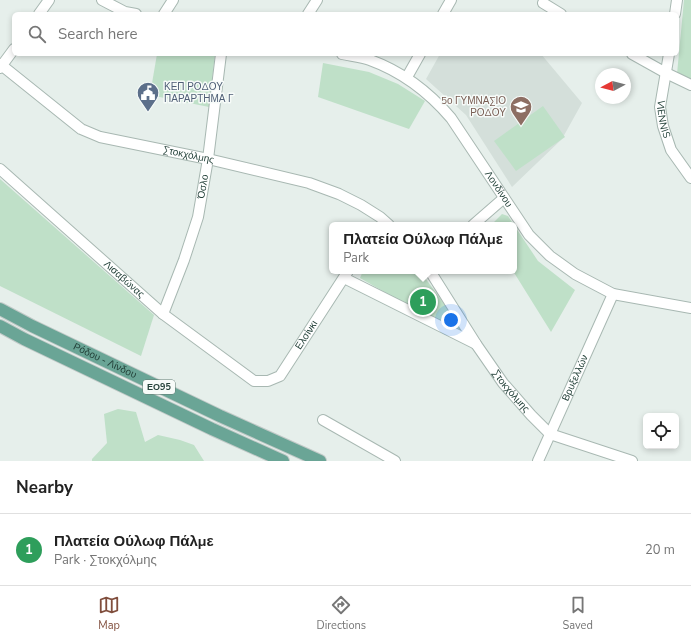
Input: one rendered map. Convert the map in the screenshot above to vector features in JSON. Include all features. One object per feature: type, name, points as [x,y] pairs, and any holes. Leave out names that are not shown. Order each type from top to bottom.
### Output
[{"type":"main road","name":"Ρόδου - Λίνδου","points":[[0,309],[32,326],[212,412],[320,461]]},
{"type":"main road","name":"Ρόδου - Λίνδου","points":[[0,326],[197,422],[283,461]]},
{"type":"street","points":[[40,12],[49,0]]},
{"type":"street","points":[[102,0],[125,12]]},
{"type":"street","points":[[165,12],[173,0]]},
{"type":"street","points":[[309,12],[317,0]]},
{"type":"street","points":[[444,12],[451,0]]},
{"type":"street","points":[[675,12],[677,0]]},
{"type":"street","points":[[543,3],[558,12]]},
{"type":"street","points":[[1,66],[12,52]]},
{"type":"street","name":"Όσλο","points":[[163,314],[184,260],[198,216],[208,159],[221,56]]},
{"type":"street","name":"Λονδίνου","points":[[351,56],[369,60],[407,77],[435,100],[451,118],[529,235],[550,256],[576,274],[613,294],[691,308]]},
{"type":"street","points":[[407,77],[419,56]]},
{"type":"street","points":[[635,56],[666,74],[691,85]]},
{"type":"street","name":"VIENNIS","points":[[669,56],[660,107],[663,126],[671,150],[691,178]]},
{"type":"street","name":"Στοκχόλμης","points":[[1,66],[81,129],[100,137],[208,159],[309,183],[339,194],[361,205],[378,221]]},
{"type":"street","name":"Λισαβώνας","points":[[0,169],[163,314],[254,381]]},
{"type":"street","points":[[476,222],[504,198]]},
{"type":"street","points":[[346,274],[476,344]]},
{"type":"street","name":"Ελσίνκι","points":[[254,381],[268,381],[280,376],[346,274]]},
{"type":"street","name":"Στοκχόλμης","points":[[432,274],[476,344],[503,383],[550,434],[632,461]]},
{"type":"street","name":"Βρυξελλών","points":[[538,461],[613,294]]},
{"type":"street","points":[[323,420],[395,461]]},
{"type":"shaded area","name":"5ο ΓΥΜΝΑΣΙΟ ΡΟΔΟΥ","points":[[439,56],[543,56],[582,103],[562,139],[512,187],[466,115],[426,79]]},
{"type":"green space","points":[[684,0],[691,0],[691,81],[677,74]]},
{"type":"green space","points":[[157,56],[215,56],[209,107],[150,95]]},
{"type":"green space","points":[[323,63],[369,72],[398,84],[425,101],[409,129],[318,97]]},
{"type":"green space","points":[[543,106],[565,137],[516,171],[494,141]]},
{"type":"green space","points":[[0,179],[154,315],[141,356],[0,286]]},
{"type":"green space","points":[[502,214],[508,216],[512,222],[494,222]]},
{"type":"green space","points":[[517,230],[538,261],[575,290],[551,332],[515,274],[517,274]]},
{"type":"green space","points":[[362,274],[422,274],[461,327],[456,333],[360,278]]},
{"type":"green space","points":[[118,409],[136,412],[145,442],[158,435],[180,440],[194,445],[204,461],[92,461],[92,459],[107,443],[104,414]]},
{"type":"place","name":"ΚΕΠ ΡΟΔΟΥ ΠΑΡΑΡΤΗΜΑ Γ","points":[[148,112]]},
{"type":"place","name":"5ο ΓΥΜΝΑΣΙΟ ΡΟΔΟΥ","points":[[521,126]]},
{"type":"place","name":"Πλατεία Ούλωφ Πάλμε","points":[[423,302]]}]
